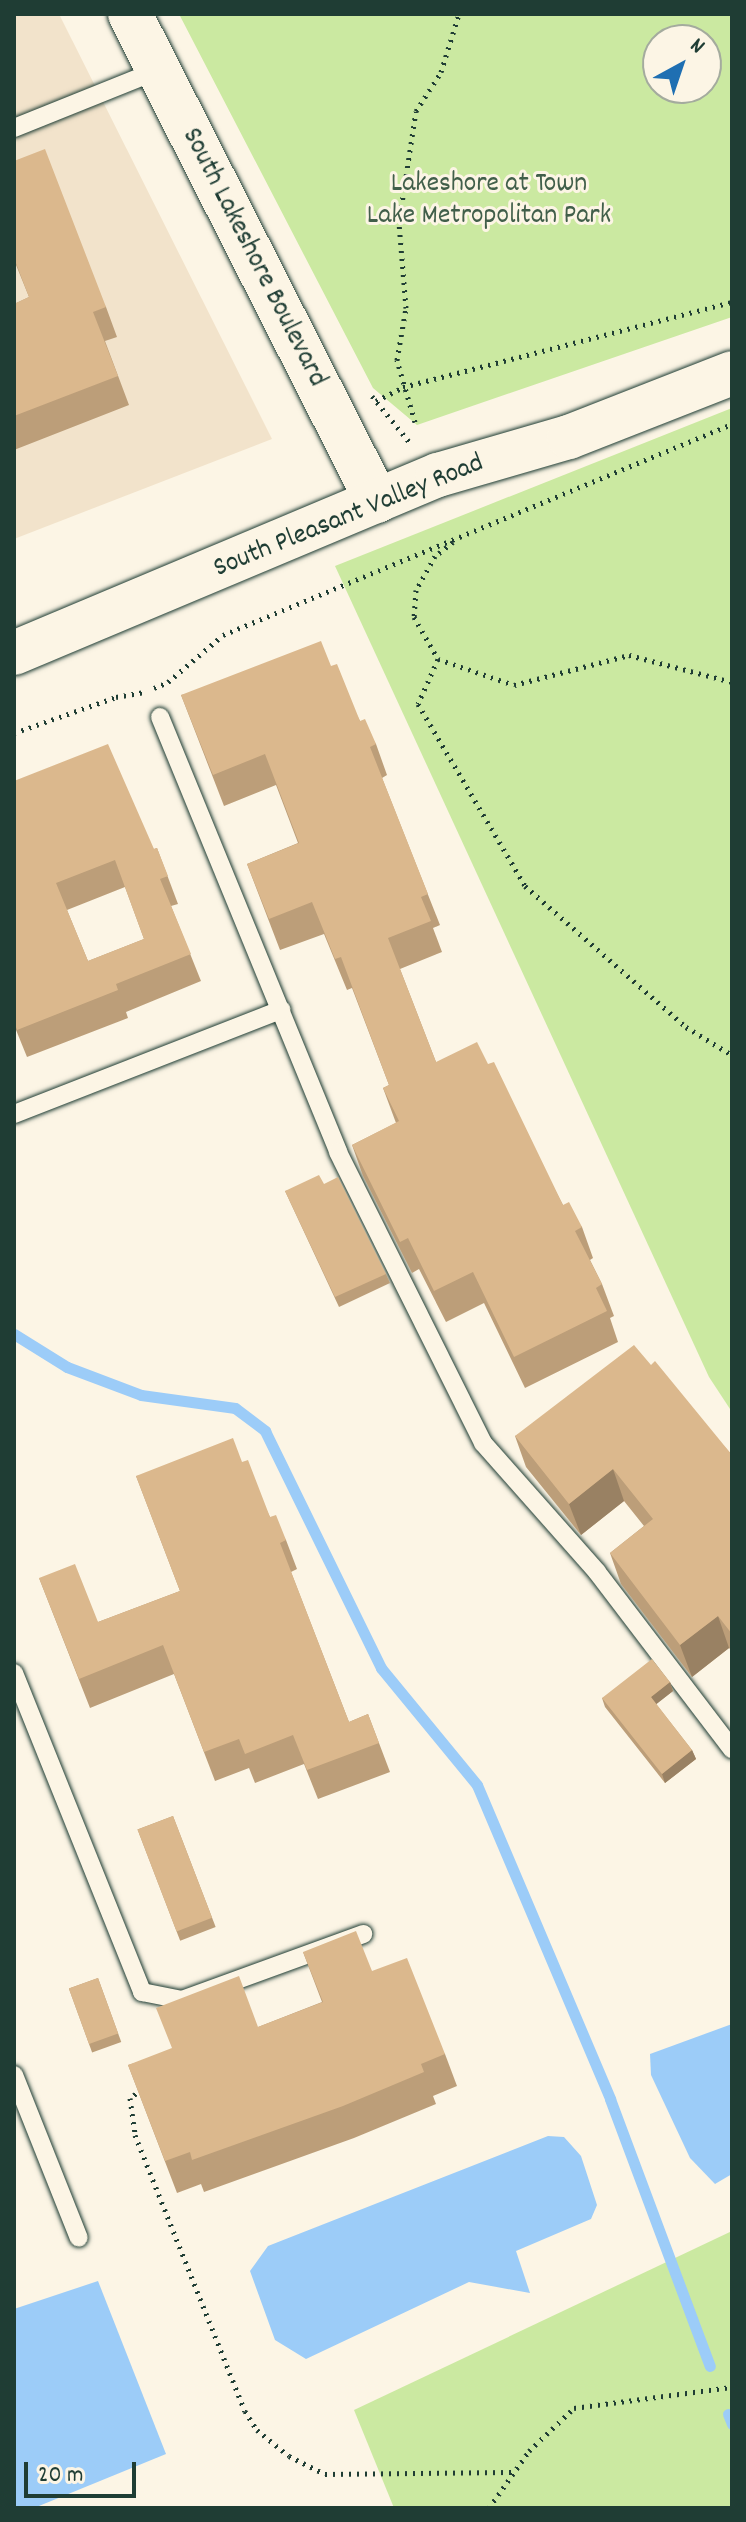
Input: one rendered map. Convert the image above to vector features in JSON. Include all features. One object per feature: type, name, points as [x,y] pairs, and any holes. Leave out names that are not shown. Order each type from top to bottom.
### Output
[{"type":"main road","name":"South Lakeshore Boulevard","points":[[130,14],[377,501]]},
{"type":"main road","name":"South Pleasant Valley Road","points":[[14,653],[438,475],[569,437],[732,373]]},
{"type":"lane","points":[[14,128],[158,70]]},
{"type":"lane","points":[[160,717],[338,1152],[483,1443],[597,1572],[732,1749]]},
{"type":"lane","points":[[14,1114],[281,1010]]},
{"type":"lane","points":[[14,1673],[142,1992],[182,2000],[363,1934]]},
{"type":"lane","points":[[14,2075],[79,2238]]},
{"type":"path","points":[[415,422],[397,360],[406,308],[399,223],[416,111],[441,72],[459,14]]},
{"type":"path","points":[[438,475],[376,401],[403,387],[732,302]]},
{"type":"path","points":[[14,733],[168,682],[223,635],[732,424]]},
{"type":"path","points":[[459,536],[435,556],[416,590],[414,617],[438,659],[514,685],[629,655],[732,682]]},
{"type":"path","points":[[438,659],[418,704],[525,886],[686,1027],[732,1055]]},
{"type":"path","points":[[147,2085],[130,2098],[135,2135],[245,2411],[257,2430],[289,2456],[325,2474],[514,2472]]},
{"type":"path","points":[[489,2508],[514,2472],[574,2408],[732,2387]]},
{"type":"shaded area","points":[[14,14],[59,14],[272,439],[14,539]]},
{"type":"green space","name":"Lakeshore at Town Lake Metropolitan Park","points":[[179,14],[732,14],[732,317],[417,425],[373,388]]},
{"type":"green space","points":[[732,408],[732,1412],[709,1377],[335,566]]},
{"type":"green space","points":[[732,2231],[732,2508],[394,2508],[354,2410]]},
{"type":"water","points":[[732,2024],[732,2174],[715,2184],[690,2158],[651,2075],[650,2054]]},
{"type":"water","points":[[548,2136],[564,2137],[581,2156],[597,2205],[591,2219],[516,2251],[530,2293],[469,2282],[306,2359],[275,2340],[250,2271],[268,2246]]},
{"type":"water","points":[[98,2281],[166,2454],[34,2508],[14,2508],[14,2309]]},
{"type":"building","points":[[45,149],[106,307],[93,312],[118,376],[14,416],[14,304],[29,297],[14,258],[14,161]]},
{"type":"building","points":[[321,641],[331,666],[337,664],[360,721],[365,719],[376,744],[370,747],[428,894],[421,897],[431,921],[388,938],[436,1062],[477,1042],[488,1064],[494,1062],[563,1205],[569,1202],[582,1227],[575,1231],[602,1284],[596,1288],[607,1311],[514,1357],[473,1272],[434,1291],[408,1238],[400,1242],[352,1145],[399,1121],[383,1088],[389,1085],[341,957],[335,959],[312,902],[269,919],[247,864],[299,843],[265,754],[213,775],[181,695]]},
{"type":"building","points":[[108,744],[154,849],[157,848],[168,876],[160,879],[191,954],[116,984],[118,990],[17,1030],[14,1022],[14,781]],"holes":[[[115,860],[144,939],[88,961],[56,883]]]},
{"type":"building","points":[[319,1175],[324,1184],[338,1177],[386,1274],[335,1297],[285,1191]]},
{"type":"building","points":[[634,1345],[651,1365],[655,1361],[732,1455],[732,1634],[718,1616],[680,1645],[610,1553],[653,1519],[613,1469],[569,1504],[515,1436]]},
{"type":"building","points":[[233,1438],[242,1462],[248,1460],[270,1517],[276,1515],[286,1540],[280,1543],[349,1722],[368,1714],[379,1743],[307,1770],[293,1735],[245,1754],[239,1739],[204,1752],[163,1645],[79,1679],[39,1578],[75,1564],[98,1622],[180,1591],[136,1476]]},
{"type":"building","points":[[652,1659],[670,1682],[651,1697],[692,1750],[662,1774],[602,1698]]},
{"type":"building","points":[[173,1816],[212,1918],[177,1931],[138,1830]]},
{"type":"building","points":[[356,1931],[372,1971],[407,1958],[445,2054],[421,2064],[424,2072],[343,2106],[192,2160],[190,2152],[165,2161],[128,2065],[172,2048],[156,2008],[239,1976],[258,2027],[323,2002],[303,1952]]},
{"type":"building","points":[[98,1978],[118,2033],[89,2044],[69,1989]]},
{"type":"waterway","points":[[14,1334],[67,1367],[141,1395],[235,1408],[265,1431],[381,1668],[477,1785],[610,2099],[710,2366]]},
{"type":"waterway","points":[[728,2414],[732,2424]]}]
